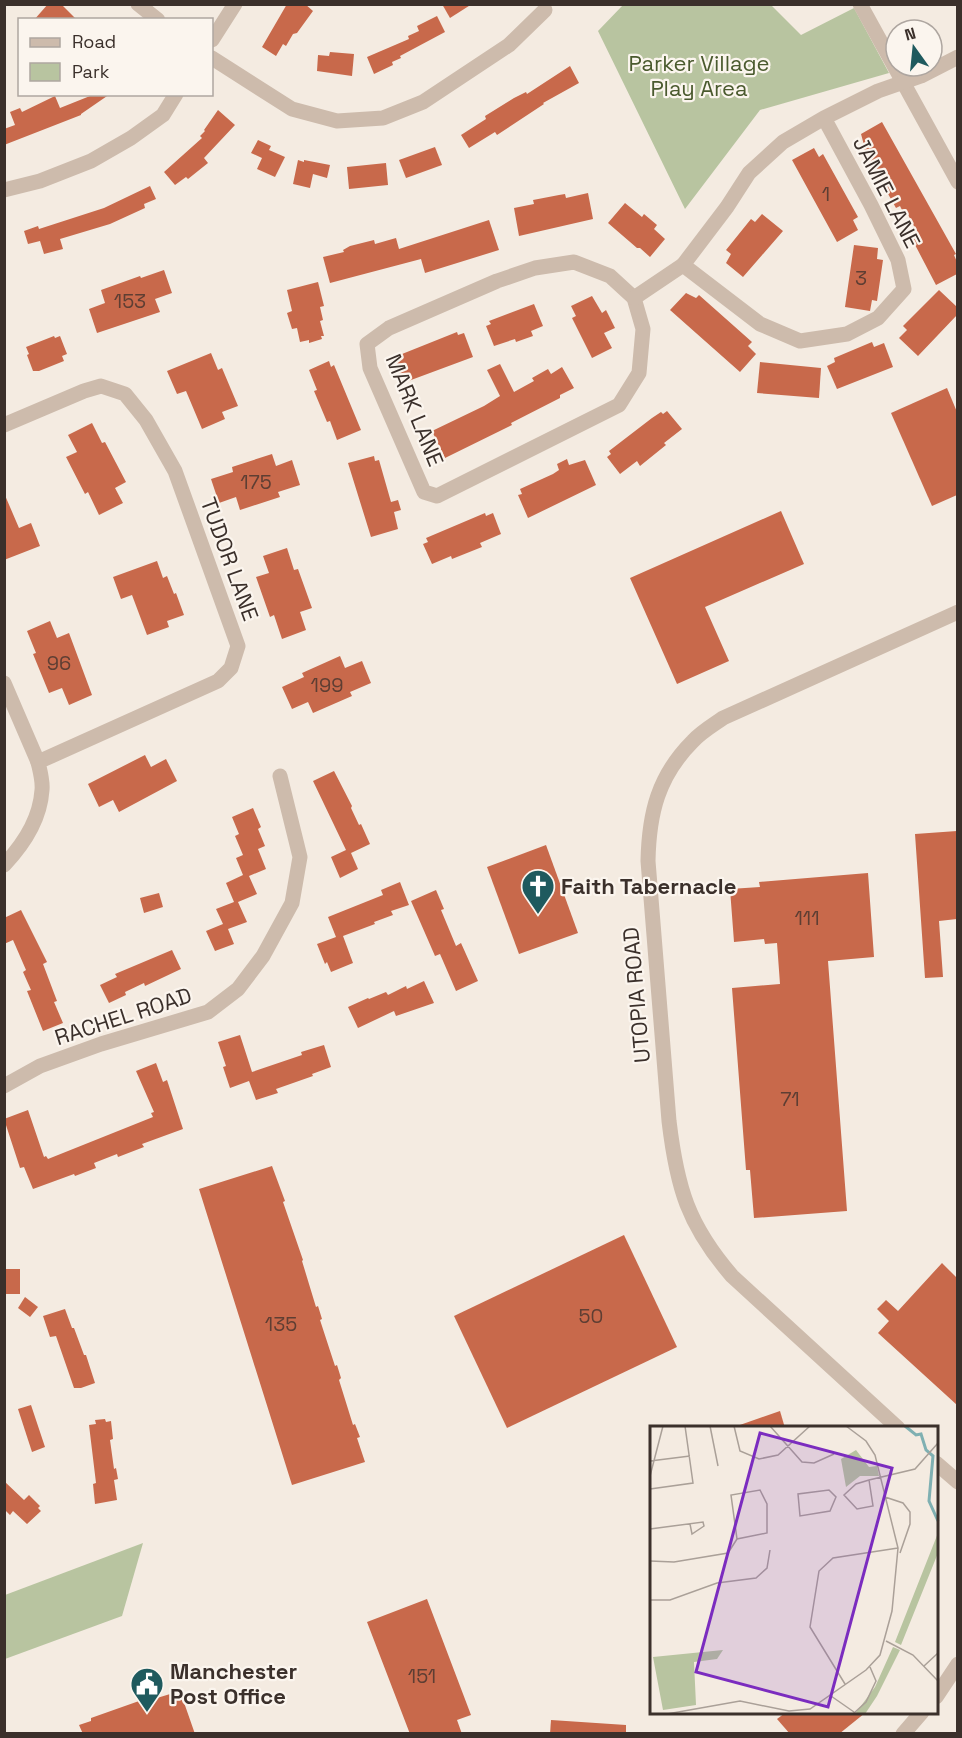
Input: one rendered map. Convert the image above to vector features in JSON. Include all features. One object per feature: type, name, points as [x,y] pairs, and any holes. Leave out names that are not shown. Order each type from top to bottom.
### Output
[{"type":"street","points":[[138,4],[156,18]]},
{"type":"street","points":[[213,38],[235,4]]},
{"type":"street","points":[[860,4],[957,182]]},
{"type":"street","points":[[213,59],[292,109],[337,121],[383,118],[423,102],[509,45],[545,10]]},
{"type":"street","name":"JAMIE LANE","points":[[824,118],[898,260],[904,289],[878,318],[847,334],[800,341],[760,324],[683,265],[727,207],[748,173],[783,142],[824,118],[878,91],[921,76],[957,57]]},
{"type":"street","points":[[4,190],[40,181],[91,161],[131,138],[163,115],[175,96]]},
{"type":"street","name":"MARK LANE","points":[[573,262],[610,276],[634,298],[643,329],[639,373],[619,405],[437,496],[424,492],[370,368],[367,344],[389,328],[497,281],[535,268],[573,262]]},
{"type":"street","points":[[634,298],[683,265]]},
{"type":"street","name":"TUDOR LANE","points":[[4,425],[101,386],[125,394],[146,420],[175,471],[238,646],[231,668],[218,681],[39,762]]},
{"type":"street","name":"UTOPIA ROAD","points":[[896,1426],[732,1276],[714,1255],[695,1226],[683,1196],[674,1161],[669,1121],[648,861],[649,829],[656,800],[671,767],[693,740],[723,718],[957,612]]},
{"type":"street","points":[[4,683],[39,762],[42,789],[38,815],[22,847],[4,865]]},
{"type":"street","name":"RACHEL ROAD","points":[[4,1086],[40,1066],[101,1044],[208,1012],[238,989],[263,956],[292,903],[300,857],[280,777]]},
{"type":"street","points":[[938,1465],[957,1482]]},
{"type":"street","points":[[938,1694],[957,1664]]},
{"type":"street","points":[[903,1734],[921,1714]]},
{"type":"green space","name":"Parker Village Play Area","points":[[623,5],[771,5],[801,35],[854,8],[884,64],[884,74],[760,110],[685,209],[598,31]]},
{"type":"green space","points":[[143,1543],[122,1616],[5,1659],[5,1595]]},
{"type":"building","points":[[48,4],[61,4],[75,18],[36,18]]},
{"type":"building","points":[[287,4],[305,4],[313,11],[286,46],[283,44],[276,56],[262,47]]},
{"type":"building","points":[[442,4],[472,4],[450,18]]},
{"type":"building","points":[[437,16],[445,32],[400,56],[401,58],[392,62],[393,65],[374,74],[367,57],[409,39],[408,36],[419,31],[417,26]]},
{"type":"building","points":[[330,52],[354,54],[352,76],[317,71],[318,55],[329,56]]},
{"type":"building","points":[[570,66],[579,83],[543,103],[497,135],[495,132],[469,148],[461,135],[486,119],[485,116],[514,98],[526,92],[527,94]]},
{"type":"building","points":[[55,96],[60,108],[90,96],[107,96],[81,115],[4,145],[4,129],[15,125],[10,112],[20,108],[22,112]]},
{"type":"building","points":[[218,110],[235,125],[204,158],[208,163],[188,179],[186,177],[175,185],[164,172],[202,138],[200,136]]},
{"type":"building","points":[[882,122],[956,254],[954,255],[957,262],[957,274],[936,285],[912,239],[917,237],[905,209],[902,210],[900,206],[896,208],[861,146],[864,145],[861,134]]},
{"type":"building","points":[[258,140],[271,146],[269,150],[285,157],[275,177],[257,169],[262,158],[251,153]]},
{"type":"building","points":[[435,147],[442,165],[406,178],[399,160]]},
{"type":"building","points":[[814,148],[819,157],[823,154],[858,217],[853,220],[858,230],[837,242],[792,160]]},
{"type":"building","points":[[298,160],[330,165],[327,178],[313,174],[310,188],[293,184]]},
{"type":"building","points":[[386,163],[388,185],[349,189],[347,167]]},
{"type":"building","points":[[150,186],[156,199],[144,204],[145,208],[110,224],[60,239],[63,249],[44,254],[40,241],[28,244],[24,231],[38,226],[39,229],[104,208]]},
{"type":"building","points":[[588,193],[593,219],[519,236],[514,208],[534,204],[533,200],[565,194],[566,198]]},
{"type":"building","points":[[625,203],[642,217],[644,214],[657,225],[654,229],[665,239],[650,257],[608,223]]},
{"type":"building","points":[[762,214],[783,231],[743,277],[726,263],[731,254],[726,250],[751,219],[755,222]]},
{"type":"building","points":[[489,220],[499,250],[425,273],[421,259],[330,283],[323,257],[344,252],[343,250],[350,246],[374,240],[375,244],[396,238],[399,249]]},
{"type":"building","points":[[854,245],[878,248],[877,259],[883,260],[877,301],[872,300],[870,311],[845,307]]},
{"type":"building","points":[[164,270],[172,293],[155,299],[160,312],[97,333],[89,309],[105,303],[101,290]]},
{"type":"building","points":[[318,282],[324,306],[320,307],[323,320],[320,321],[324,336],[321,336],[322,339],[309,343],[309,340],[300,342],[297,328],[292,329],[287,313],[292,311],[287,290]]},
{"type":"building","points":[[939,290],[957,307],[957,315],[918,356],[899,338],[907,330],[903,326]]},
{"type":"building","points":[[686,293],[696,298],[699,295],[752,342],[748,346],[756,354],[740,372],[670,310]]},
{"type":"building","points":[[592,296],[602,313],[606,310],[615,328],[604,333],[612,348],[592,358],[572,318],[576,316],[571,306]]},
{"type":"building","points":[[534,304],[543,326],[531,331],[533,336],[494,346],[486,326],[491,324],[489,321]]},
{"type":"building","points":[[457,332],[458,335],[464,333],[473,357],[403,383],[395,361],[399,360],[397,356]]},
{"type":"building","points":[[54,336],[55,338],[60,336],[67,354],[62,356],[64,361],[39,371],[33,371],[26,347]]},
{"type":"building","points":[[872,342],[874,347],[884,343],[893,367],[837,389],[827,366],[835,362],[834,358]]},
{"type":"building","points":[[211,353],[218,370],[222,368],[238,406],[222,412],[225,419],[202,429],[186,391],[177,394],[167,371]]},
{"type":"building","points":[[329,361],[331,367],[334,365],[361,430],[337,440],[314,391],[317,390],[309,370]]},
{"type":"building","points":[[760,362],[821,368],[819,398],[757,393]]},
{"type":"building","points":[[500,364],[514,392],[534,381],[532,378],[548,369],[551,374],[562,367],[574,388],[560,395],[560,398],[511,423],[512,425],[445,458],[432,431],[500,396],[487,370]]},
{"type":"building","points":[[947,388],[957,412],[957,495],[932,506],[891,413]]},
{"type":"building","points":[[667,411],[682,429],[640,466],[637,461],[620,474],[607,457],[611,454],[609,451],[652,418]]},
{"type":"building","points":[[92,423],[126,482],[115,488],[123,503],[99,515],[88,492],[85,494],[66,457],[77,452],[68,435]]},
{"type":"building","points":[[272,454],[276,466],[292,460],[300,485],[278,492],[280,497],[240,510],[236,497],[219,503],[211,479],[233,472],[232,467]]},
{"type":"building","points":[[374,456],[375,461],[379,460],[391,502],[398,500],[401,510],[394,512],[398,529],[371,537],[348,463]]},
{"type":"building","points":[[567,459],[569,465],[585,460],[596,485],[528,518],[518,495],[522,494],[520,489],[553,474],[559,470],[557,464]]},
{"type":"building","points":[[4,493],[19,528],[31,523],[40,546],[4,560]]},
{"type":"building","points":[[781,511],[804,564],[705,607],[729,661],[677,684],[630,578]]},
{"type":"building","points":[[485,513],[486,516],[493,513],[501,534],[480,543],[482,547],[432,564],[423,544],[428,542],[426,538]]},
{"type":"building","points":[[287,548],[294,570],[298,569],[312,608],[300,612],[306,630],[282,639],[274,615],[270,617],[256,577],[269,573],[263,556]]},
{"type":"building","points":[[157,561],[163,578],[167,576],[174,594],[176,593],[184,615],[167,621],[169,627],[147,635],[132,595],[121,599],[113,577]]},
{"type":"building","points":[[50,621],[57,638],[69,633],[92,695],[69,705],[62,688],[49,693],[33,654],[36,653],[27,631]]},
{"type":"building","points":[[340,656],[345,668],[362,661],[371,683],[350,692],[352,696],[313,713],[308,702],[292,709],[282,687],[304,677],[302,673]]},
{"type":"building","points":[[145,755],[151,767],[166,759],[177,781],[119,812],[113,800],[99,807],[88,784]]},
{"type":"building","points":[[334,771],[370,844],[351,853],[358,869],[340,878],[331,857],[346,850],[313,781]]},
{"type":"building","points":[[253,808],[261,827],[258,829],[265,846],[258,849],[266,869],[249,876],[257,894],[238,902],[247,922],[228,929],[234,944],[215,951],[206,931],[223,924],[216,909],[234,902],[226,883],[243,875],[236,858],[243,855],[235,836],[239,834],[232,817]]},
{"type":"building","points":[[957,831],[957,919],[939,921],[943,977],[925,978],[915,834]]},
{"type":"building","name":"Faith Tabernacle","points":[[546,845],[578,933],[519,954],[487,867]]},
{"type":"building","points":[[868,873],[874,957],[828,961],[847,1211],[754,1218],[750,1170],[746,1170],[732,988],[780,984],[777,943],[765,944],[764,939],[734,942],[730,889],[760,887],[759,882]]},
{"type":"building","points":[[400,882],[409,905],[391,911],[393,915],[374,922],[375,924],[343,936],[353,963],[331,972],[317,944],[336,937],[328,917],[383,895],[381,890]]},
{"type":"building","points":[[436,890],[444,909],[441,910],[456,946],[461,943],[478,981],[456,991],[440,954],[435,956],[411,901]]},
{"type":"building","points":[[159,893],[163,907],[144,913],[140,898]]},
{"type":"building","points":[[21,910],[47,962],[43,964],[63,1023],[43,1031],[27,991],[31,990],[23,972],[26,970],[13,940],[4,944],[4,918]]},
{"type":"building","points":[[172,950],[181,969],[145,986],[144,983],[109,1003],[100,985],[117,977],[115,974]]},
{"type":"building","points":[[424,981],[434,1003],[396,1016],[394,1011],[358,1028],[348,1007],[386,992],[388,995],[406,986],[407,989]]},
{"type":"building","points":[[240,1035],[252,1072],[324,1045],[331,1067],[276,1089],[278,1093],[256,1100],[249,1081],[230,1088],[223,1067],[226,1066],[218,1042]]},
{"type":"building","points":[[156,1063],[163,1082],[167,1080],[183,1129],[142,1144],[144,1147],[118,1157],[117,1154],[94,1163],[96,1168],[33,1189],[24,1167],[20,1168],[4,1119],[28,1110],[44,1157],[48,1159],[153,1117],[151,1113],[154,1112],[136,1071]]},
{"type":"building","points":[[272,1166],[285,1201],[283,1202],[316,1307],[318,1306],[322,1319],[320,1320],[335,1366],[337,1365],[341,1378],[339,1380],[353,1425],[355,1424],[360,1437],[357,1438],[365,1462],[292,1485],[199,1189]]},
{"type":"building","points":[[624,1235],[677,1347],[507,1428],[454,1316]]},
{"type":"building","points":[[942,1263],[957,1278],[957,1405],[878,1333],[889,1321],[877,1309],[886,1300],[898,1311]]},
{"type":"building","points":[[4,1269],[20,1269],[20,1294],[4,1294]]},
{"type":"building","points":[[25,1297],[38,1307],[30,1317],[18,1308]]},
{"type":"building","points":[[65,1309],[84,1355],[86,1355],[95,1383],[81,1388],[74,1388],[56,1336],[50,1337],[43,1316]]},
{"type":"building","points":[[31,1405],[45,1447],[32,1452],[18,1409]]},
{"type":"building","points":[[780,1411],[784,1426],[737,1426]]},
{"type":"building","points":[[105,1419],[106,1422],[111,1421],[113,1439],[110,1440],[114,1469],[116,1468],[118,1479],[114,1480],[117,1500],[95,1504],[93,1484],[96,1483],[89,1425],[96,1424],[95,1420]]},
{"type":"building","points":[[4,1481],[24,1500],[29,1495],[40,1506],[38,1508],[41,1511],[27,1524],[13,1511],[10,1515],[4,1509]]},
{"type":"building","points":[[427,1599],[471,1715],[457,1720],[462,1734],[410,1734],[367,1622]]},
{"type":"building","name":"Manchester Post Office","points":[[180,1691],[195,1734],[83,1734],[79,1725],[91,1721],[91,1718],[156,1695],[157,1698]]},
{"type":"building","points":[[784,1714],[864,1714],[839,1734],[790,1734],[777,1719]]},
{"type":"building","points":[[551,1720],[626,1725],[626,1734],[550,1734]]},
{"type":"place","name":"Faith Tabernacle","points":[[538,915]]},
{"type":"place","name":"Manchester Post Office","points":[[147,1713]]}]
